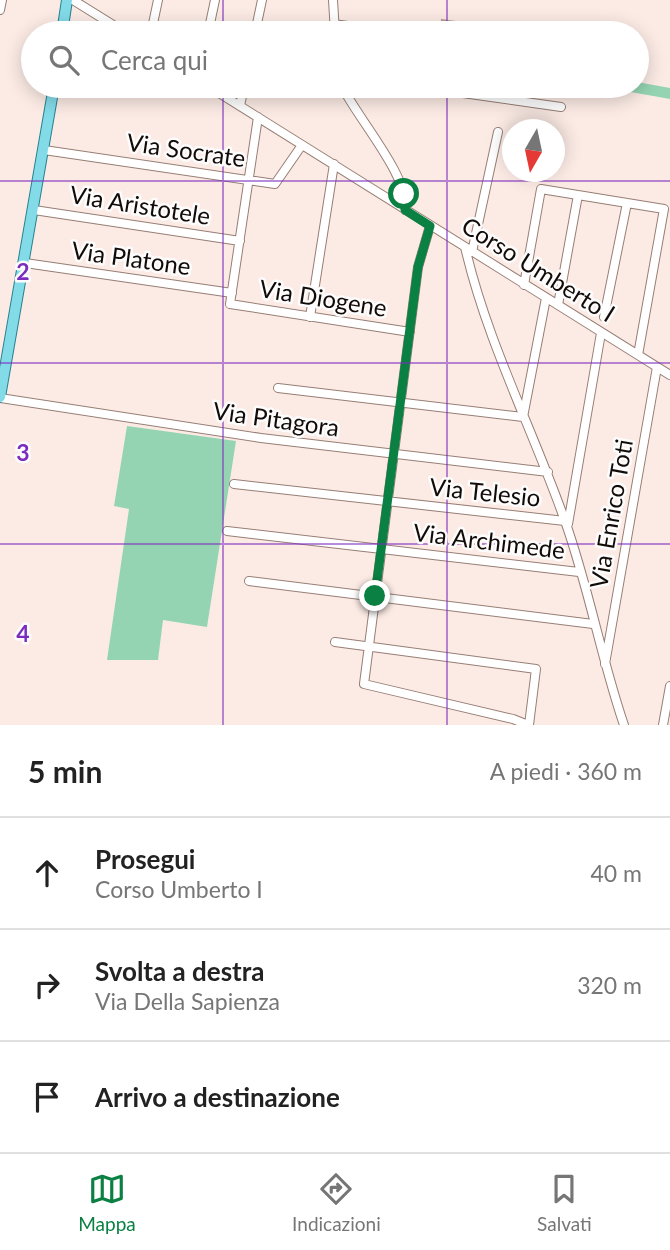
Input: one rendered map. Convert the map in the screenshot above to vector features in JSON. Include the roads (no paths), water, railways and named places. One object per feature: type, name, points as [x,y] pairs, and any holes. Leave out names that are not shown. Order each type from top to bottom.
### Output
[{"type":"main road","points":[[64,21],[67,0]]},
{"type":"main road","points":[[0,397],[52,98]]},
{"type":"street","points":[[0,10],[2,0]]},
{"type":"street","points":[[73,0],[106,21]]},
{"type":"street","points":[[154,21],[158,0]]},
{"type":"street","points":[[211,21],[215,0]]},
{"type":"street","points":[[258,21],[262,0]]},
{"type":"street","points":[[333,0],[334,21]]},
{"type":"street","name":"Corso Umberto I","points":[[227,98],[670,375]]},
{"type":"street","points":[[240,106],[242,98]]},
{"type":"street","points":[[350,98],[377,139],[404,194],[405,210]]},
{"type":"street","points":[[498,98],[561,107]]},
{"type":"street","points":[[232,293],[258,117]]},
{"type":"street","points":[[498,132],[469,250],[471,273],[523,417],[548,472],[566,524],[604,668],[624,725]]},
{"type":"street","name":"Via Socrate","points":[[44,150],[275,184],[302,145]]},
{"type":"street","points":[[310,317],[334,164]]},
{"type":"street","points":[[524,285],[541,189],[664,209],[638,355]]},
{"type":"street","points":[[558,305],[578,195]]},
{"type":"street","points":[[604,317],[626,203]]},
{"type":"street","name":"Via Aristotele","points":[[34,210],[240,241]]},
{"type":"street","points":[[335,642],[368,647],[536,669],[528,725],[513,719],[364,684],[368,647],[418,267],[430,226]]},
{"type":"street","name":"Via Platone","points":[[24,263],[232,293]]},
{"type":"street","name":"Via Diogene","points":[[232,293],[230,304],[410,332]]},
{"type":"street","points":[[523,417],[547,298]]},
{"type":"street","points":[[566,524],[601,332]]},
{"type":"street","name":"Via Enrico Toti","points":[[604,668],[657,367]]},
{"type":"street","points":[[278,388],[523,417]]},
{"type":"street","name":"Via Pitagora","points":[[0,397],[121,418],[394,455],[548,472]]},
{"type":"street","name":"Via Telesio","points":[[234,484],[566,524]]},
{"type":"street","name":"Via Archimede","points":[[228,531],[579,572]]},
{"type":"street","points":[[249,581],[593,624]]},
{"type":"street","points":[[663,725],[670,686]]}]
